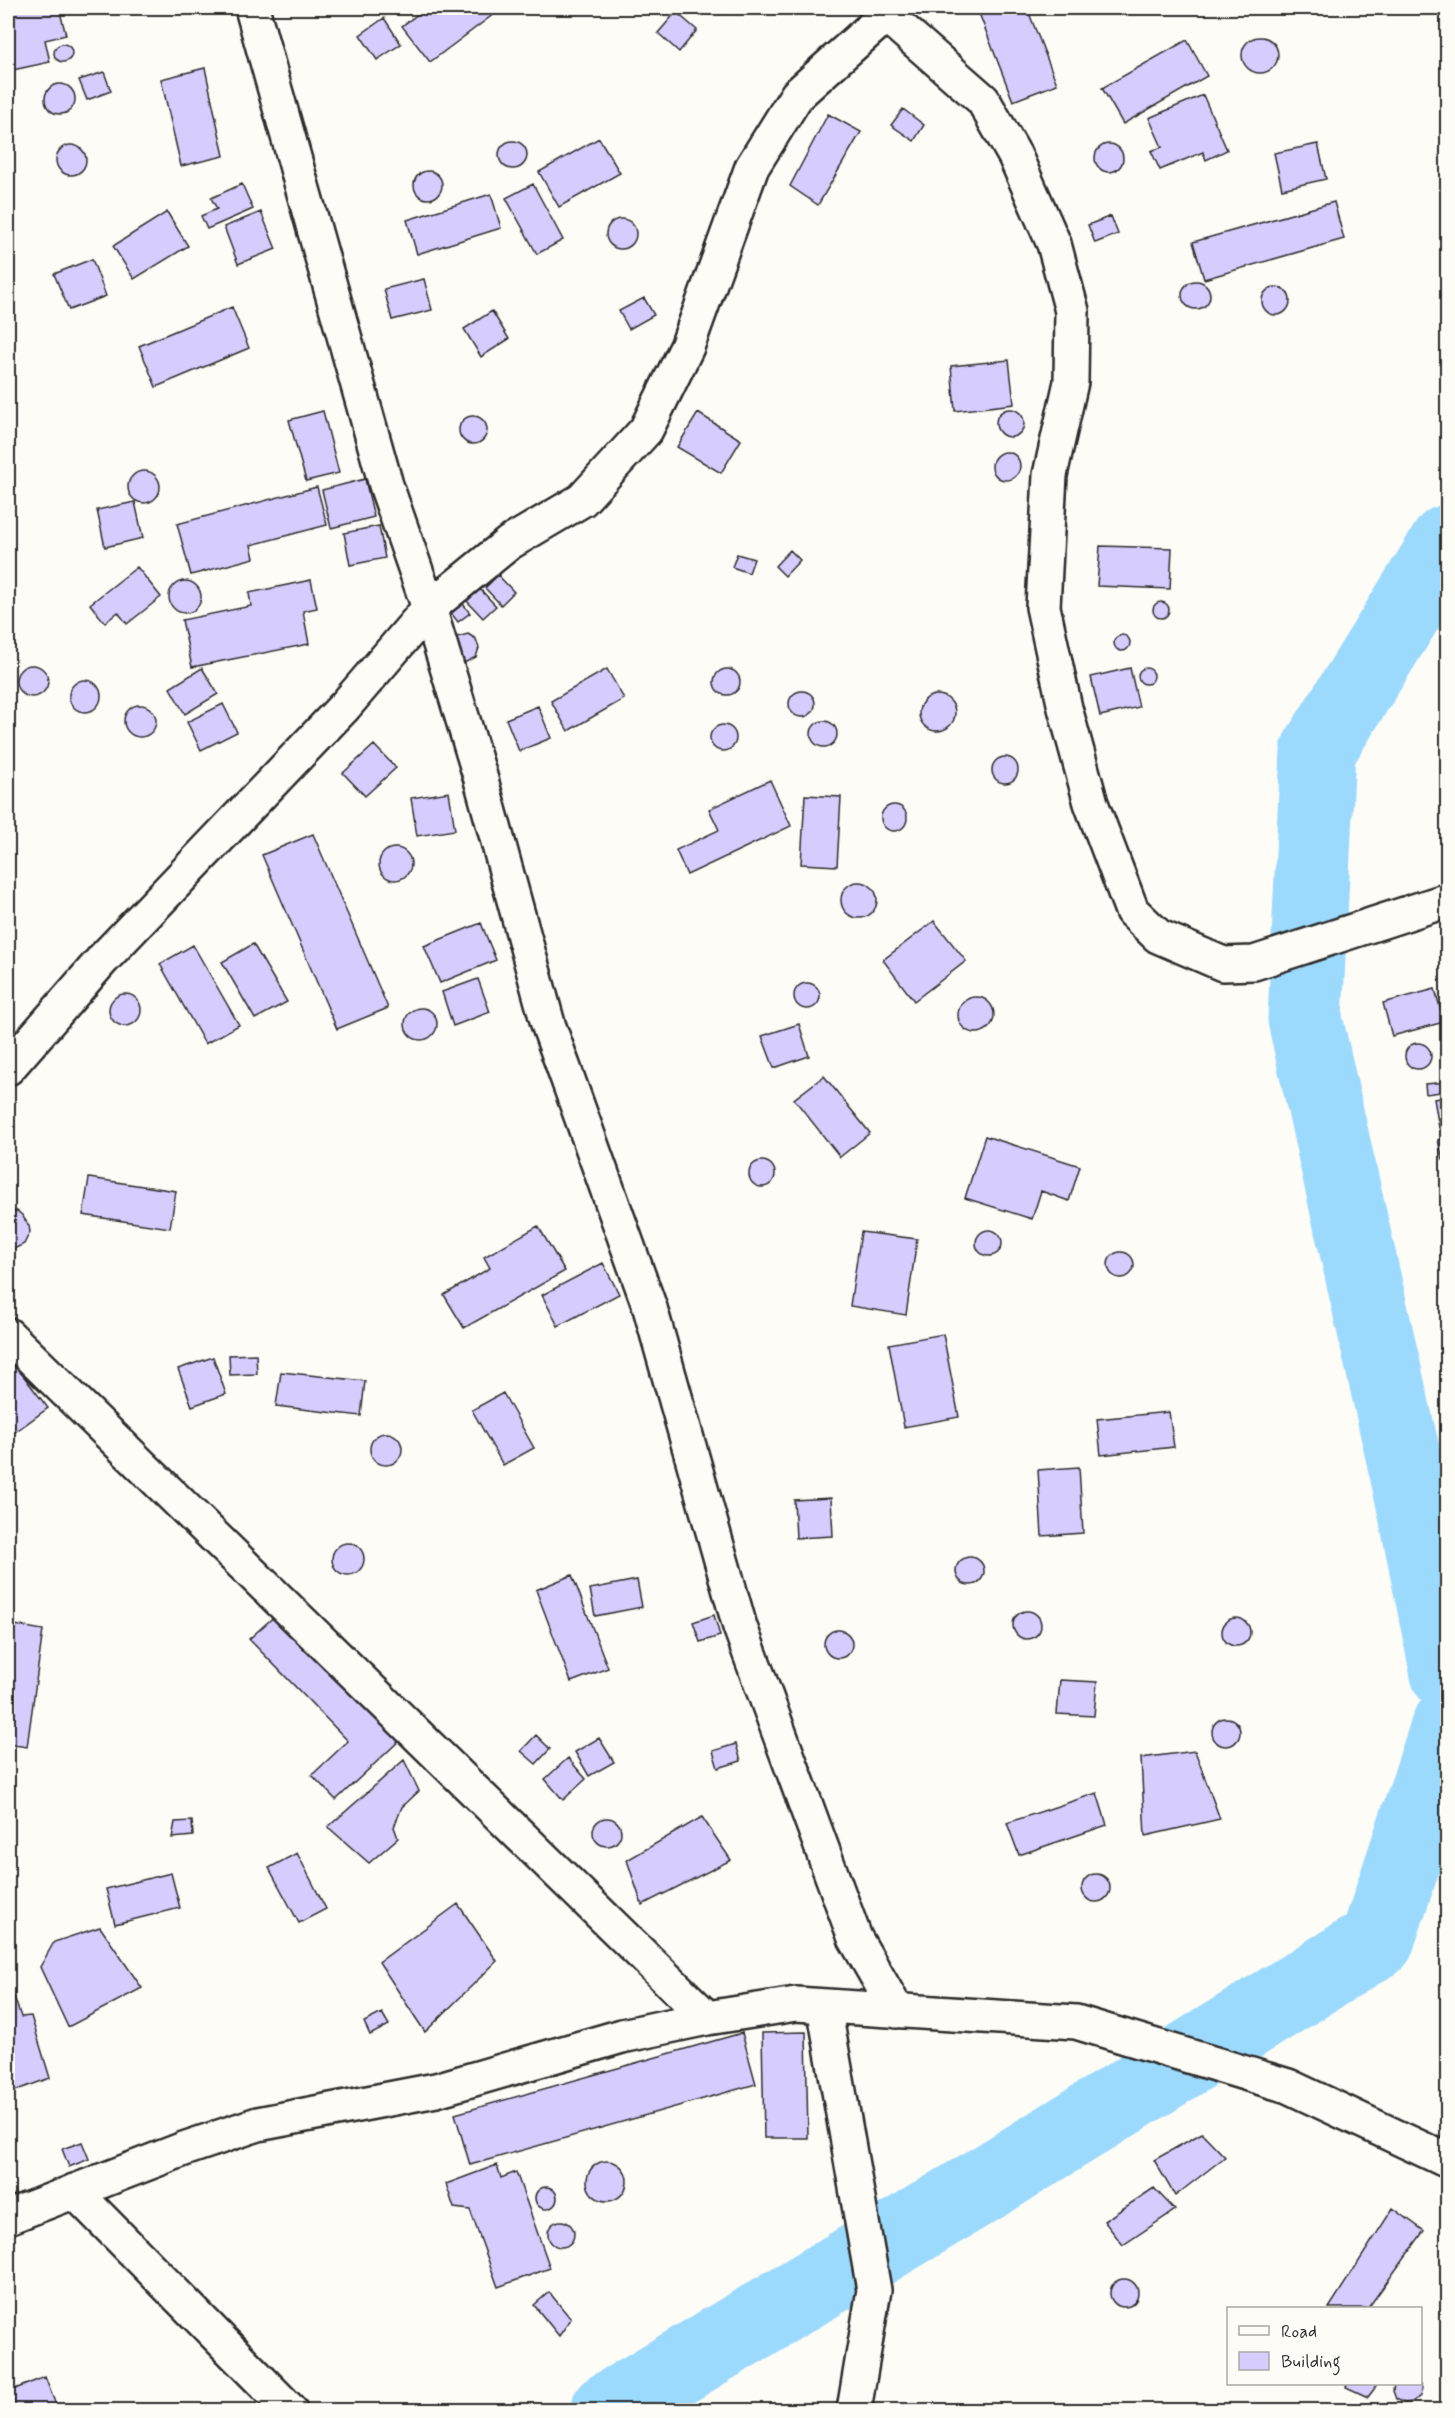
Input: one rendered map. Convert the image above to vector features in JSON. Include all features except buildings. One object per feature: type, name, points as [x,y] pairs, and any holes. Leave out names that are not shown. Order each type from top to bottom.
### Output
[{"type":"street","points":[[252,8],[386,485],[429,608],[480,776],[548,1024],[650,1308],[740,1627],[855,1938],[897,2011]]},
{"type":"street","points":[[8,1068],[103,959],[345,706],[429,608],[509,543],[582,500],[646,430],[687,346],[752,167],[797,95],[888,11],[983,100],[1015,156],[1054,244],[1072,311],[1071,382],[1050,475],[1043,607],[1065,708],[1091,803],[1132,911],[1158,936],[1223,964],[1254,963],[1446,908]]},
{"type":"street","points":[[8,1335],[707,2018]]},
{"type":"street","points":[[8,2217],[184,2149],[258,2124],[436,2090],[622,2036],[707,2018],[796,2004],[1076,2022],[1288,2086],[1448,2162]]},
{"type":"street","points":[[825,2006],[874,2290],[854,2410]]},
{"type":"street","points":[[74,2192],[290,2410]]},
{"type":"waterway","points":[[1448,542],[1318,751],[1305,1019],[1414,1504],[1448,1674]]},
{"type":"waterway","points":[[608,2410],[982,2186],[1377,1941],[1448,1727]]}]
